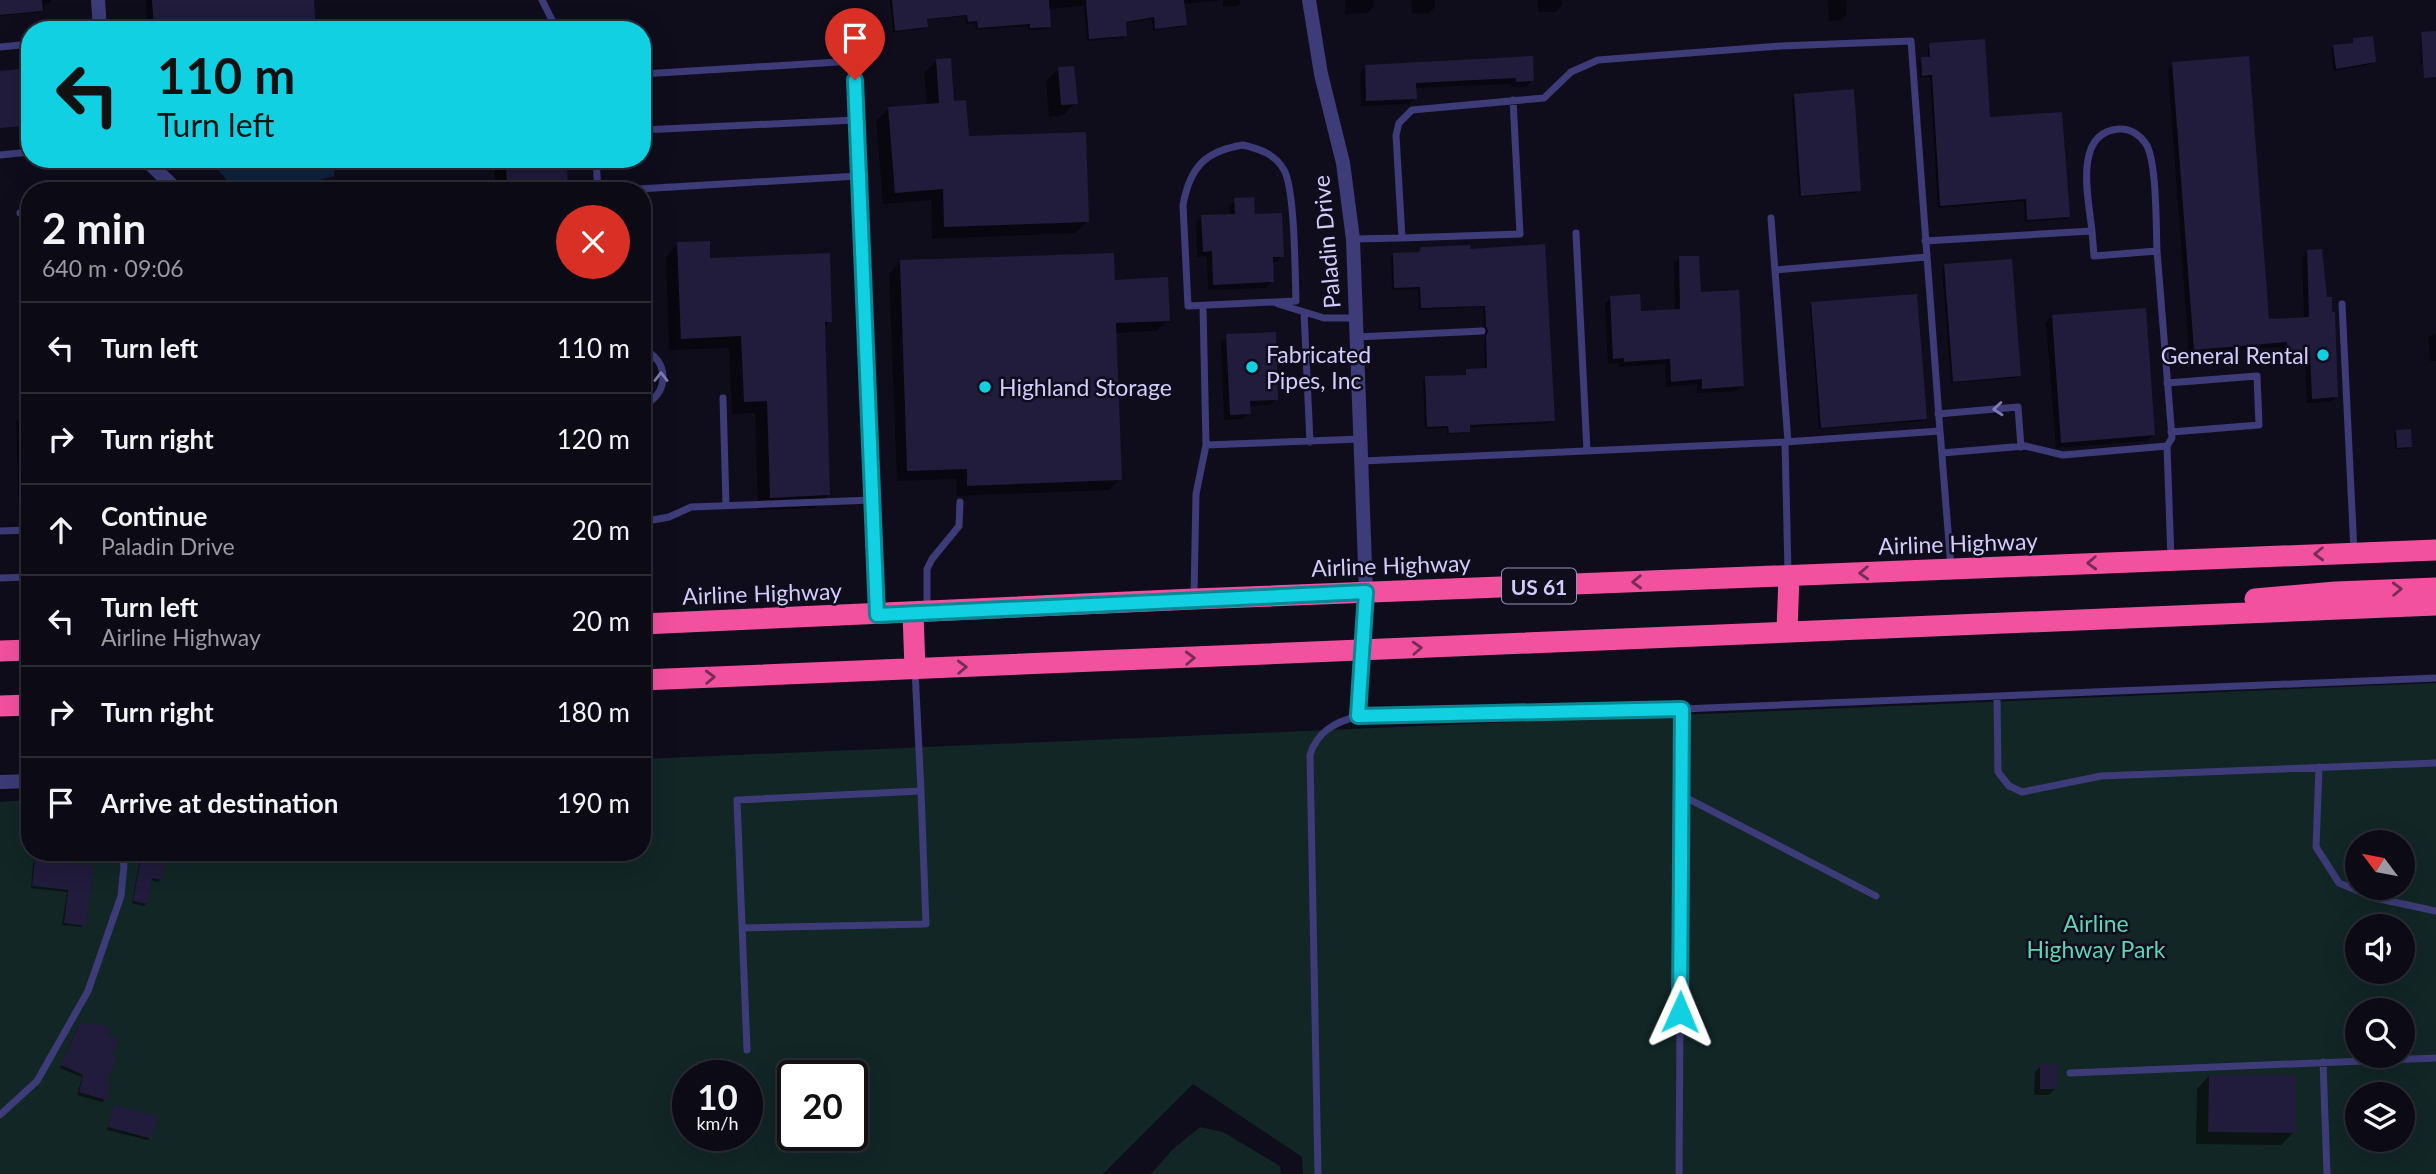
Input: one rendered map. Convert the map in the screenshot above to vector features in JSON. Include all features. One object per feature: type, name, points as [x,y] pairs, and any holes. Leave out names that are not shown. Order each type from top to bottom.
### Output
[{"type":"highway","name":"Airline Highway","points":[[651,624],[1194,599],[2436,550]]},
{"type":"highway","points":[[1787,631],[1788,576]]},
{"type":"highway","points":[[2061,620],[2336,592],[2436,588]]},
{"type":"highway","points":[[651,680],[2436,605]]},
{"type":"highway","points":[[915,669],[920,613]]},
{"type":"highway","points":[[0,651],[21,650]]},
{"type":"highway","points":[[0,706],[21,705]]},
{"type":"street","points":[[98,0],[99,21]]},
{"type":"street","name":"Paladin Drive","points":[[1309,0],[1321,74],[1343,163],[1353,239],[1366,592],[1364,651]]},
{"type":"street","points":[[154,168],[169,182]]},
{"type":"street","points":[[0,782],[21,781]]},
{"type":"lane","points":[[542,0],[552,21]]},
{"type":"lane","points":[[1402,238],[1396,135],[1405,115],[1412,110],[1544,97],[1571,72],[1598,60],[1780,46],[1911,41],[1951,569]]},
{"type":"lane","points":[[0,47],[21,45]]},
{"type":"lane","points":[[651,73],[854,61],[877,615]]},
{"type":"lane","points":[[1353,239],[1520,234],[1513,100]]},
{"type":"lane","points":[[651,130],[856,120]]},
{"type":"lane","points":[[2157,251],[2094,256],[2086,167],[2088,153],[2100,136],[2108,131],[2127,129],[2139,136],[2151,155],[2172,438],[2167,446],[2171,560]]},
{"type":"lane","points":[[1243,145],[1261,149],[1276,159],[1286,172],[1291,198],[1296,300],[1203,306],[1188,306],[1183,205],[1185,193],[1201,162],[1225,148],[1243,145]]},
{"type":"lane","points":[[0,155],[21,153]]},
{"type":"lane","points":[[651,188],[859,176]]},
{"type":"lane","points":[[1771,218],[1787,442],[1788,576]]},
{"type":"lane","points":[[1926,241],[2092,231]]},
{"type":"lane","points":[[1576,233],[1587,451]]},
{"type":"lane","points":[[1774,270],[1927,257]]},
{"type":"lane","points":[[1272,302],[1324,318],[1356,318]]},
{"type":"lane","points":[[2343,304],[2354,553]]},
{"type":"lane","points":[[1194,599],[1196,494],[1206,445],[1203,306]]},
{"type":"lane","points":[[1304,312],[1310,442]]},
{"type":"lane","points":[[1356,337],[1482,331]]},
{"type":"lane","points":[[651,354],[660,363],[663,373],[660,392],[651,401]]},
{"type":"lane","points":[[2167,383],[2257,376],[2259,425],[2171,432]]},
{"type":"lane","points":[[723,398],[726,505]]},
{"type":"lane","points":[[1938,414],[2018,407],[2021,447]]},
{"type":"lane","points":[[1361,461],[1787,442],[1940,431]]},
{"type":"lane","points":[[1206,445],[1360,439]]},
{"type":"lane","points":[[1942,453],[2021,447],[2063,455],[2167,446]]},
{"type":"lane","points":[[651,520],[669,517],[691,507],[872,500]]},
{"type":"lane","points":[[920,613],[927,569],[959,526],[960,502]]},
{"type":"lane","points":[[0,531],[21,530]]},
{"type":"lane","points":[[0,578],[21,577]]},
{"type":"lane","points":[[1358,716],[1364,651]]},
{"type":"lane","points":[[742,928],[926,924],[915,669]]},
{"type":"lane","points":[[1318,1174],[1310,755],[1317,738],[1346,719],[1358,716],[1682,709],[2436,678]]},
{"type":"lane","points":[[1997,696],[1998,772],[2008,786],[2022,792],[2101,776],[2436,763]]},
{"type":"lane","points":[[1679,1174],[1682,709]]},
{"type":"lane","points":[[2319,767],[2316,847],[2339,883],[2375,898],[2436,911]]},
{"type":"lane","points":[[747,1050],[737,800],[921,791]]},
{"type":"lane","points":[[1683,796],[1876,896]]},
{"type":"lane","points":[[0,1115],[37,1081],[88,991],[121,896],[122,861]]},
{"type":"lane","points":[[2070,1073],[2436,1058]]},
{"type":"lane","points":[[2323,1062],[2327,1174]]},
{"type":"green space","name":"Airline Highway Park","points":[[2436,683],[2436,1174],[1303,1174],[1302,1157],[1193,1084],[1103,1174],[0,1174],[0,802],[21,801],[21,861],[651,861],[651,759]]},
{"type":"green space","points":[[1200,1127],[1223,1132],[1280,1166],[1281,1174],[1151,1174],[1173,1149]]},
{"type":"water","points":[[216,168],[335,168],[334,176],[312,182],[229,182]]},
{"type":"building","points":[[0,0],[42,0],[43,11],[0,15]]},
{"type":"building","points":[[152,0],[314,0],[315,21],[153,21]]},
{"type":"building","points":[[892,0],[1049,0],[1051,27],[1030,28],[1030,24],[978,28],[977,21],[968,22],[967,15],[927,19],[928,27],[895,31]]},
{"type":"building","points":[[1086,0],[1184,0],[1187,25],[1155,29],[1154,17],[1126,22],[1127,36],[1089,39]]},
{"type":"building","points":[[2436,31],[2436,77],[2424,78],[2421,32]]},
{"type":"building","points":[[2373,36],[2376,62],[2336,69],[2333,45],[2353,43],[2353,38]]},
{"type":"building","points":[[1985,39],[1990,117],[2062,112],[2070,217],[2027,220],[2026,199],[1940,206],[1932,75],[1922,76],[1921,57],[1930,57],[1929,43]]},
{"type":"building","points":[[1533,56],[1534,81],[1516,82],[1516,78],[1416,83],[1417,99],[1366,101],[1365,65]]},
{"type":"building","points":[[2249,56],[2269,319],[2309,317],[2307,250],[2322,249],[2327,297],[2332,297],[2332,312],[2335,312],[2338,397],[2312,399],[2310,352],[2288,353],[2287,342],[2194,350],[2172,62]]},
{"type":"building","points":[[951,58],[954,101],[966,100],[969,136],[1086,132],[1089,222],[944,227],[943,189],[895,193],[888,107],[939,103],[936,59]]},
{"type":"building","points":[[1074,66],[1078,104],[1061,105],[1058,67]]},
{"type":"building","points":[[19,69],[21,126],[0,128],[0,71]]},
{"type":"building","points":[[1854,89],[1861,191],[1801,196],[1794,94]]},
{"type":"building","points":[[506,168],[567,168],[568,182],[507,182]]},
{"type":"building","points":[[1254,197],[1255,214],[1282,213],[1284,257],[1273,257],[1274,282],[1213,285],[1212,251],[1203,252],[1201,215],[1235,214],[1234,198]]},
{"type":"building","points":[[710,241],[710,258],[830,253],[832,322],[825,322],[830,495],[770,498],[767,401],[744,402],[741,336],[681,339],[677,242]]},
{"type":"building","points":[[1545,244],[1555,421],[1470,425],[1470,432],[1449,433],[1448,426],[1427,427],[1425,376],[1466,375],[1466,369],[1487,368],[1488,331],[1485,306],[1421,308],[1420,287],[1394,288],[1393,253],[1419,252],[1421,247],[1470,245],[1470,249]]},
{"type":"building","points":[[1114,253],[1115,280],[1168,277],[1170,321],[1116,323],[1122,480],[967,486],[967,469],[907,471],[900,260]]},
{"type":"building","points":[[1679,256],[1699,256],[1701,292],[1739,290],[1744,386],[1702,389],[1702,379],[1671,382],[1670,359],[1624,362],[1624,358],[1613,359],[1610,296],[1640,294],[1641,311],[1680,309]]},
{"type":"building","points":[[2012,259],[2021,376],[1953,382],[1944,264]]},
{"type":"building","points":[[1917,294],[1927,419],[1821,428],[1811,302]]},
{"type":"building","points":[[2146,308],[2155,435],[2061,443],[2052,315]]},
{"type":"building","name":"Fabricated Pipes, Inc","points":[[1276,332],[1278,400],[1250,401],[1251,414],[1230,415],[1226,334]]},
{"type":"building","points":[[2411,429],[2412,447],[2397,448],[2396,430]]},
{"type":"building","points":[[35,861],[94,866],[86,926],[64,923],[68,890],[32,886]]},
{"type":"building","points":[[140,861],[166,861],[162,880],[152,878],[148,904],[133,901]]},
{"type":"building","points":[[92,1021],[110,1029],[107,1034],[119,1039],[112,1055],[117,1057],[106,1083],[111,1085],[106,1100],[79,1092],[83,1075],[61,1065],[80,1022],[90,1026]]},
{"type":"building","points":[[2040,1064],[2058,1064],[2057,1089],[2040,1089]]},
{"type":"building","points":[[2209,1075],[2296,1075],[2296,1133],[2208,1132]]},
{"type":"building","points":[[114,1105],[158,1116],[152,1139],[108,1127]]},
{"type":"place","name":"General Rental","points":[[2323,355]]},
{"type":"place","name":"Fabricated Pipes, Inc","points":[[1252,367]]},
{"type":"place","name":"Highland Storage","points":[[985,387]]},
{"type":"route","points":[[855,80],[877,615],[1366,592],[1358,716],[1682,709],[1680,1012]]}]
